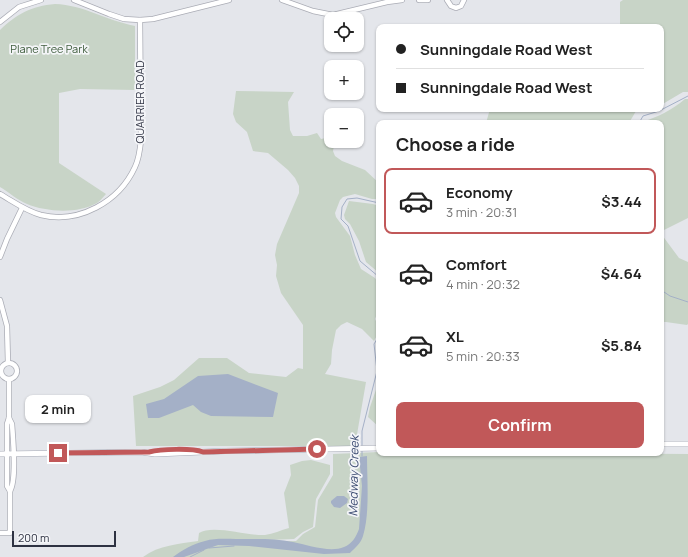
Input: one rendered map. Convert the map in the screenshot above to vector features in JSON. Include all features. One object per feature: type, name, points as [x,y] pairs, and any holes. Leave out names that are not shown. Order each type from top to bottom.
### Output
[{"type":"main road","points":[[664,444],[688,444]]},
{"type":"main road","points":[[0,454],[149,452],[183,450],[197,450],[203,452],[376,448]]},
{"type":"street","points":[[0,22],[19,7],[40,0]]},
{"type":"street","points":[[74,0],[124,19],[140,20],[153,19],[229,0]]},
{"type":"street","points":[[282,0],[313,11],[333,14],[402,0]]},
{"type":"street","points":[[419,0],[428,0]]},
{"type":"street","points":[[447,0],[451,6],[456,8],[461,6],[464,0]]},
{"type":"street","name":"QUARRIER ROAD","points":[[0,194],[22,208],[37,214],[61,217],[78,215],[98,208],[121,190],[135,167],[140,155],[140,20]]},
{"type":"street","points":[[0,257],[6,240],[22,208]]},
{"type":"street","points":[[0,300],[7,326],[8,363]]},
{"type":"street","points":[[8,363],[14,365],[17,371],[16,376],[9,379],[3,377],[0,371],[3,366],[8,363]]},
{"type":"street","points":[[0,533],[10,533],[10,491],[7,486],[9,379]]},
{"type":"street","points":[[9,418],[12,424],[13,454],[13,486],[10,491]]},
{"type":"green space","points":[[623,0],[688,0],[688,92],[683,92],[664,103],[664,24],[620,24],[620,2]]},
{"type":"green space","name":"Plane Tree Park","points":[[55,4],[76,7],[135,26],[135,90],[80,89],[59,93],[59,163],[106,194],[97,203],[89,207],[62,211],[43,209],[27,204],[0,187],[0,30],[12,19],[25,12],[46,5]]},
{"type":"green space","points":[[236,91],[294,92],[288,102],[290,130],[293,136],[307,136],[317,133],[321,139],[324,138],[324,148],[334,148],[335,156],[342,161],[365,170],[376,180],[376,199],[355,194],[343,197],[340,200],[335,213],[336,217],[350,236],[355,255],[361,269],[376,280],[376,336],[374,341],[362,329],[347,322],[341,325],[336,330],[331,364],[325,374],[366,382],[355,446],[136,446],[133,396],[160,387],[174,380],[199,358],[227,358],[249,373],[286,377],[298,368],[303,369],[303,325],[281,293],[276,276],[277,265],[275,255],[277,244],[299,193],[299,186],[295,178],[288,170],[268,153],[253,151],[247,132],[236,122],[233,114]]},
{"type":"green space","points":[[685,99],[688,99],[688,218],[664,230],[664,120],[648,120],[675,107]]},
{"type":"green space","points":[[489,112],[635,112],[631,120],[487,120]]},
{"type":"green space","points":[[349,201],[376,205],[376,270],[366,262],[359,241],[344,215]]},
{"type":"green space","points":[[664,238],[679,258],[688,262],[688,324],[664,322]]},
{"type":"green space","points":[[376,390],[376,424],[368,417]]},
{"type":"green space","points":[[376,452],[376,456],[664,456],[664,454],[688,454],[688,557],[178,557],[209,543],[296,541],[303,534],[315,527],[318,500],[333,475],[333,454]]},
{"type":"green space","points":[[311,460],[330,465],[330,474],[316,499],[313,527],[294,539],[209,542],[174,557],[143,557],[162,547],[198,541],[199,533],[205,531],[221,530],[265,535],[289,528],[284,493],[291,475],[290,465]]},
{"type":"water","points":[[228,374],[278,393],[273,417],[211,416],[201,412],[193,405],[159,418],[148,418],[146,404],[164,399],[198,376]]},
{"type":"water","points":[[367,456],[367,517],[361,541],[350,553],[324,554],[249,546],[218,545],[184,557],[173,557],[196,544],[217,539],[279,540],[326,549],[338,549],[347,546],[357,535],[359,529],[362,486],[359,457]]},
{"type":"water","points":[[337,496],[344,496],[348,499],[347,503],[340,508],[334,507],[331,503],[331,501]]},
{"type":"waterway","name":"Medway Creek","points":[[664,108],[688,96]]},
{"type":"waterway","name":"Medway Creek","points":[[641,120],[643,116],[656,112]]},
{"type":"waterway","name":"Medway Creek","points":[[376,202],[357,198],[347,199],[342,207],[341,219],[348,226],[360,261],[376,274]]},
{"type":"waterway","points":[[664,292],[670,296],[688,302]]},
{"type":"waterway","name":"Medway Creek","points":[[376,341],[374,344],[376,362]]},
{"type":"waterway","name":"Medway Creek","points":[[362,446],[362,431],[376,375]]},
{"type":"waterway","name":"Medway Creek","points":[[362,449],[362,456]]},
{"type":"waterway","name":"Medway Creek","points":[[209,548],[234,546]]},
{"type":"waterway","name":"Medway Creek","points":[[190,557],[204,550]]},
{"type":"route","points":[[58,453],[183,450],[197,450],[203,452],[317,449]]}]
